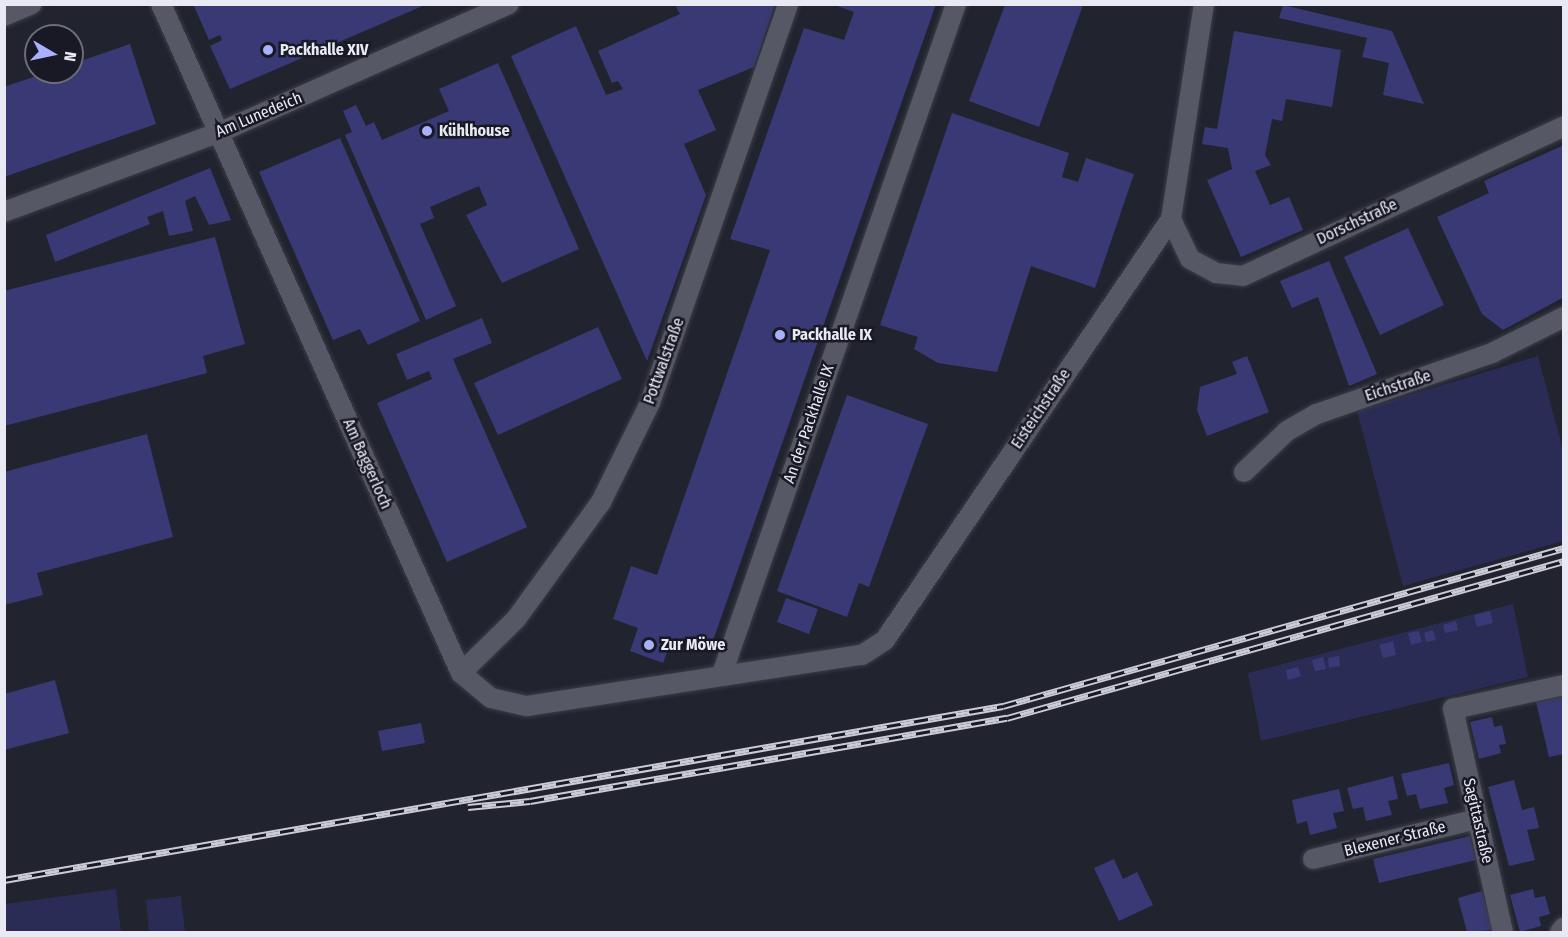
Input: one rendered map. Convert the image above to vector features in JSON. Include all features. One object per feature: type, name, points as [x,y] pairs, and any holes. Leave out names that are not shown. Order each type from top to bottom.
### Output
[{"type":"street","points":[[4,16],[32,4]]},
{"type":"street","name":"Am Baggerloch","points":[[161,4],[461,673],[491,698],[527,706],[722,674]]},
{"type":"street","name":"Am Lunedeich","points":[[4,212],[218,133],[509,4]]},
{"type":"street","name":"Pottwalstraße","points":[[461,673],[516,619],[583,528],[645,413],[788,4]]},
{"type":"street","name":"An der Packhalle IX","points":[[722,674],[956,4]]},
{"type":"street","name":"Eisteichstraße","points":[[722,674],[862,655],[885,640],[1171,219],[1204,4]]},
{"type":"street","name":"Dorschstraße","points":[[1171,219],[1190,259],[1216,273],[1243,276],[1563,126]]},
{"type":"street","name":"Eichstraße","points":[[1244,472],[1287,431],[1317,414],[1492,353],[1563,317]]},
{"type":"street","name":"Sagittastraße","points":[[1503,933],[1453,709],[1563,685]]},
{"type":"street","name":"Blexener Straße","points":[[1313,859],[1477,819]]},
{"type":"street","points":[[1560,933],[1563,927]]},
{"type":"shaded area","points":[[1538,356],[1563,450],[1563,541],[1403,586],[1357,411]]},
{"type":"shaded area","points":[[1513,604],[1528,677],[1261,741],[1248,673]]},
{"type":"shaded area","points":[[116,889],[121,932],[5,932],[5,904]]},
{"type":"shaded area","points":[[181,896],[185,932],[149,932],[146,900]]},
{"type":"building","name":"Packhalle XIV","points":[[193,4],[427,4],[230,89],[210,46],[222,40],[220,35],[209,40]]},
{"type":"building","points":[[681,4],[775,4],[754,67],[698,90],[716,130],[684,144],[706,195],[647,361],[511,56],[576,26],[606,95],[623,89],[618,81],[612,83],[598,51],[680,14],[676,7]]},
{"type":"building","name":"Packhalle IX","points":[[832,4],[936,4],[709,652],[672,639],[663,663],[630,651],[638,628],[613,619],[631,566],[657,575],[770,250],[730,239],[804,28],[844,40],[854,12]]},
{"type":"building","points":[[1005,5],[1083,5],[1039,127],[969,101]]},
{"type":"building","points":[[1283,5],[1392,31],[1424,104],[1383,95],[1389,63],[1362,57],[1367,38],[1279,18]]},
{"type":"building","points":[[1234,31],[1341,50],[1332,107],[1286,99],[1282,121],[1272,119],[1265,155],[1271,165],[1255,171],[1270,205],[1289,197],[1303,230],[1241,257],[1207,180],[1232,169],[1228,148],[1202,144],[1205,127],[1217,129]]},
{"type":"building","points":[[130,44],[156,124],[4,177],[4,87],[24,80],[24,84],[84,84],[84,60]]},
{"type":"building","points":[[498,63],[579,249],[502,283],[466,215],[487,205],[479,186],[430,207],[434,218],[420,224],[456,306],[426,320],[345,135],[352,132],[343,111],[356,105],[366,126],[374,122],[382,140],[449,111],[439,89]]},
{"type":"building","points":[[952,113],[1069,153],[1062,177],[1078,182],[1086,158],[1134,174],[1095,288],[1031,266],[997,372],[938,363],[914,349],[918,337],[880,325]]},
{"type":"building","points":[[340,138],[420,321],[368,345],[360,329],[333,340],[259,172]]},
{"type":"building","points":[[1564,145],[1564,297],[1503,330],[1482,314],[1437,217],[1489,193],[1484,181]]},
{"type":"building","points":[[210,168],[231,220],[209,225],[195,196],[185,201],[193,231],[169,236],[163,211],[147,217],[150,224],[55,262],[46,235]]},
{"type":"building","points":[[1408,228],[1444,305],[1380,335],[1344,257]]},
{"type":"building","points":[[215,237],[245,344],[203,356],[207,373],[4,426],[4,291]]},
{"type":"building","points":[[1329,261],[1377,374],[1349,386],[1318,297],[1292,308],[1280,281]]},
{"type":"building","points":[[482,318],[492,343],[453,359],[527,527],[447,562],[377,403],[432,379],[429,371],[407,380],[396,354]]},
{"type":"building","points":[[598,327],[622,379],[498,435],[474,383]]},
{"type":"building","points":[[1247,356],[1269,412],[1207,436],[1197,410],[1200,387],[1237,374],[1232,362]]},
{"type":"building","points":[[847,395],[928,424],[869,587],[859,583],[847,617],[777,591]]},
{"type":"building","points":[[147,434],[173,537],[37,573],[43,595],[4,605],[4,472]]},
{"type":"building","points":[[786,598],[818,609],[809,634],[777,622]]},
{"type":"building","points":[[1490,611],[1493,623],[1477,627],[1474,615]]},
{"type":"building","points":[[1456,621],[1458,630],[1445,633],[1443,625]]},
{"type":"building","points":[[1433,630],[1436,640],[1426,642],[1424,633]]},
{"type":"building","points":[[1419,631],[1422,642],[1411,645],[1408,633]]},
{"type":"building","points":[[1393,641],[1396,655],[1383,658],[1379,645]]},
{"type":"building","points":[[1339,656],[1340,666],[1329,668],[1328,658]]},
{"type":"building","points":[[1323,657],[1326,669],[1315,671],[1312,660]]},
{"type":"building","points":[[1298,667],[1301,676],[1288,680],[1286,670]]},
{"type":"building","points":[[55,680],[69,733],[4,750],[4,694]]},
{"type":"building","points":[[1564,696],[1564,754],[1549,757],[1536,702]]},
{"type":"building","points":[[1492,717],[1494,727],[1502,725],[1506,744],[1499,745],[1501,753],[1479,759],[1470,722]]},
{"type":"building","points":[[421,723],[425,743],[382,751],[378,731]]},
{"type":"building","points":[[1449,763],[1454,785],[1444,788],[1448,803],[1420,809],[1416,794],[1407,796],[1401,774]]},
{"type":"building","points":[[1393,776],[1398,799],[1388,801],[1392,815],[1366,821],[1363,807],[1353,809],[1347,788]]},
{"type":"building","points":[[1514,780],[1522,810],[1534,807],[1539,828],[1527,830],[1535,860],[1509,866],[1488,787]]},
{"type":"building","points":[[1339,789],[1344,811],[1333,813],[1337,828],[1310,835],[1307,821],[1297,824],[1292,800]]},
{"type":"building","points":[[1470,836],[1476,860],[1379,883],[1373,859]]},
{"type":"building","points":[[1114,859],[1123,879],[1137,872],[1153,905],[1119,921],[1094,868]]},
{"type":"building","points":[[1533,889],[1535,898],[1545,896],[1550,914],[1539,917],[1541,926],[1520,932],[1510,895]]},
{"type":"building","points":[[1482,891],[1493,930],[1467,932],[1458,898]]},
{"type":"railway","points":[[4,880],[1003,706],[1564,548]]},
{"type":"railway","points":[[468,807],[530,801],[1007,718],[1564,561]]},
{"type":"place","name":"Packhalle XIV","points":[[268,50]]},
{"type":"place","name":"Kühlhouse","points":[[427,131]]},
{"type":"place","name":"Packhalle IX","points":[[780,335]]},
{"type":"place","name":"Zur Möwe","points":[[649,645]]}]
